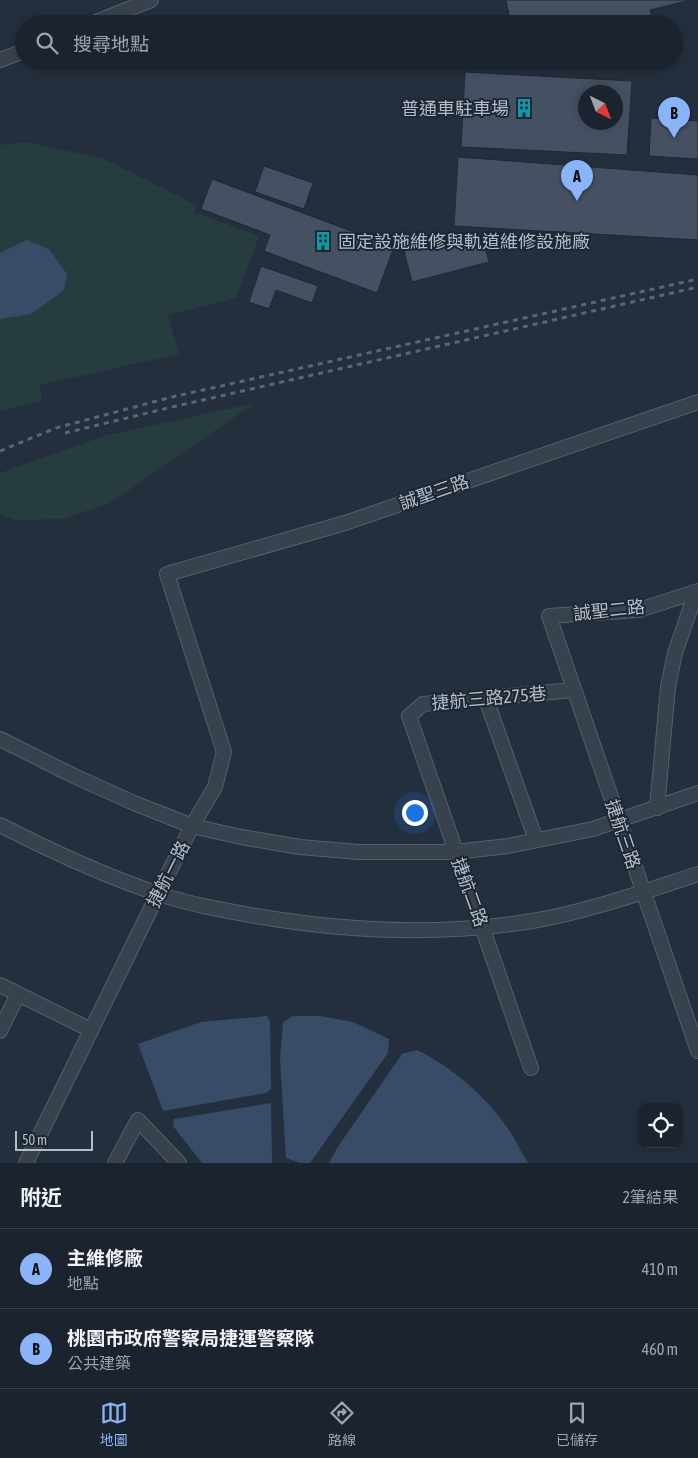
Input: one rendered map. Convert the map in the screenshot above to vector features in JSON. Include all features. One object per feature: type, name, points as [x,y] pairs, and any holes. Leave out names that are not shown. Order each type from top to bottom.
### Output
[{"type":"street","points":[[114,15],[151,0]]},
{"type":"street","points":[[0,60],[15,54]]},
{"type":"street","name":"誠聖三路","points":[[167,574],[345,523],[698,402]]},
{"type":"street","name":"捷航一路","points":[[26,1163],[192,826],[215,787],[224,752],[167,574]]},
{"type":"street","points":[[657,808],[668,687],[675,653],[697,591]]},
{"type":"street","name":"誠聖二路","points":[[548,616],[639,610],[697,591]]},
{"type":"street","name":"捷航三路","points":[[548,616],[698,1051]]},
{"type":"street","name":"捷航三路275巷","points":[[409,716],[423,704],[574,690]]},
{"type":"street","points":[[486,698],[536,840]]},
{"type":"street","name":"捷航二路","points":[[409,716],[532,1068]]},
{"type":"street","points":[[0,739],[100,788],[192,826],[300,847],[358,852],[455,852],[508,846],[592,829],[698,793]]},
{"type":"street","points":[[0,825],[48,850],[100,873],[158,894],[210,908],[340,928],[407,930],[483,927],[538,920],[600,906],[698,874]]},
{"type":"street","points":[[0,985],[91,1030]]},
{"type":"street","points":[[0,1031],[18,994]]},
{"type":"street","points":[[115,1163],[138,1120],[179,1163]]},
{"type":"green space","points":[[26,142],[104,159],[196,205],[194,212],[259,236],[236,298],[168,315],[179,354],[40,385],[42,401],[0,411],[0,145]]},
{"type":"green space","points":[[255,403],[110,503],[62,519],[16,520],[0,515],[0,473],[104,436]]},
{"type":"water","points":[[27,240],[49,249],[67,274],[64,290],[31,314],[0,319],[0,253]]},
{"type":"water","points":[[267,1016],[270,1022],[271,1089],[266,1093],[163,1111],[138,1044],[201,1022]]},
{"type":"water","points":[[293,1016],[320,1016],[353,1022],[389,1039],[388,1053],[310,1163],[300,1163],[286,1158],[280,1060],[283,1022]]},
{"type":"water","points":[[417,1050],[456,1074],[479,1094],[509,1130],[528,1163],[329,1163],[337,1148],[402,1054]]},
{"type":"water","points":[[271,1103],[272,1163],[202,1163],[173,1126],[174,1119]]},
{"type":"building","points":[[506,0],[691,0],[650,10],[651,15],[509,15]]},
{"type":"building","name":"普通車駐車場","points":[[465,72],[632,81],[627,155],[461,147]]},
{"type":"building","points":[[651,118],[698,121],[698,159],[649,156]]},
{"type":"building","points":[[458,157],[698,175],[698,240],[454,226]]},
{"type":"building","points":[[264,166],[313,183],[304,209],[255,192]]},
{"type":"building","name":"固定設施維修與軌道維修設施廠","points":[[212,179],[394,247],[377,293],[264,251],[270,235],[201,209]]},
{"type":"building","points":[[456,238],[458,246],[473,242],[474,246],[484,244],[489,262],[412,282],[404,251]]},
{"type":"building","points":[[261,266],[318,286],[312,303],[276,290],[269,309],[249,302]]},
{"type":"railway","points":[[0,451],[56,428],[172,397],[698,279]]},
{"type":"railway","points":[[65,433],[698,287]]},
{"type":"place","name":"普通車駐車場","points":[[524,108]]},
{"type":"place","name":"桃園市政府警察局捷運警察隊","points":[[674,138]]},
{"type":"place","name":"主維修廠","points":[[577,201]]},
{"type":"place","name":"固定設施維修與軌道維修設施廠","points":[[323,241]]}]
